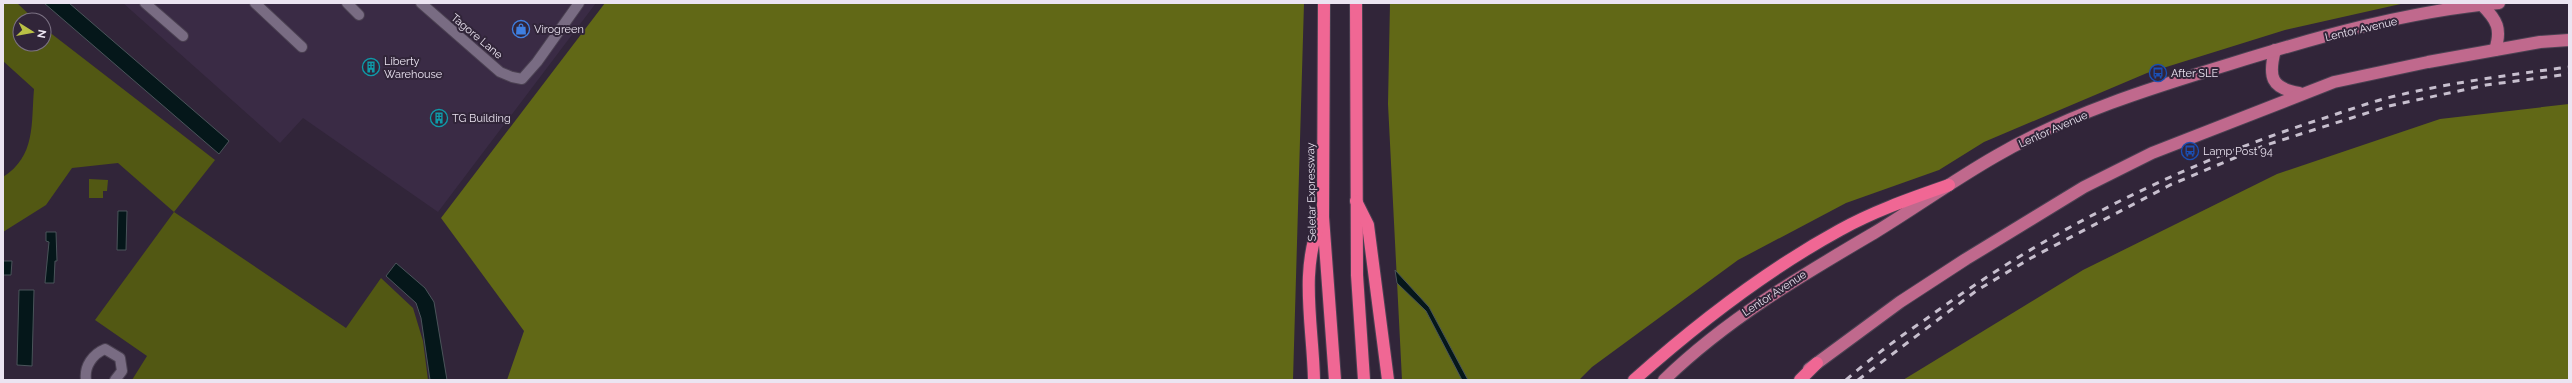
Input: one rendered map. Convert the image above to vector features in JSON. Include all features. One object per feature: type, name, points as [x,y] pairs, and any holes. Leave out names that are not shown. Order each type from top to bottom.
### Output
[{"type":"highway","name":"Seletar Expressway","points":[[1324,3],[1323,217],[1335,380]]},
{"type":"highway","points":[[1356,3],[1356,275],[1364,380]]},
{"type":"highway","points":[[1634,380],[1722,307],[1814,245],[1841,229],[1897,204],[1949,185]]},
{"type":"highway","points":[[1355,200],[1368,225],[1388,380]]},
{"type":"highway","points":[[1314,380],[1309,273],[1312,240],[1323,217]]},
{"type":"highway","points":[[1800,380],[1817,363]]},
{"type":"main road","name":"Lentor Avenue","points":[[1664,380],[1714,334],[1756,304],[1997,155],[2081,116],[2180,79],[2275,50],[2416,16],[2499,3]]},
{"type":"main road","points":[[2482,5],[2498,25],[2499,38],[2496,50]]},
{"type":"main road","points":[[1796,380],[1900,302],[2084,187],[2152,153],[2299,93],[2334,82],[2496,50],[2569,40]]},
{"type":"main road","points":[[2275,50],[2271,64],[2274,81],[2284,90],[2299,93]]},
{"type":"street","points":[[145,3],[183,36]]},
{"type":"street","points":[[255,3],[302,47]]},
{"type":"street","points":[[347,3],[359,14]]},
{"type":"street","name":"Tagore Lane","points":[[421,3],[500,72],[522,79],[537,62],[579,3]]},
{"type":"street","points":[[86,380],[88,365],[95,353],[105,349],[120,358],[122,371],[115,380]]},
{"type":"shaded area","points":[[44,3],[69,3],[229,141],[219,154]]},
{"type":"shaded area","points":[[123,3],[596,3],[438,212],[303,118],[280,143]]},
{"type":"shaded area","points":[[118,211],[127,211],[126,250],[117,250]]},
{"type":"shaded area","points":[[46,232],[56,232],[57,261],[55,261],[54,283],[45,283],[49,242],[46,241]]},
{"type":"shaded area","points":[[3,261],[12,261],[11,275],[3,275]]},
{"type":"shaded area","points":[[396,263],[425,288],[434,302],[447,380],[430,380],[421,318],[416,303],[386,276]]},
{"type":"shaded area","points":[[1395,270],[1429,307],[1468,380],[1462,380],[1426,311],[1397,283]]},
{"type":"shaded area","points":[[19,290],[34,290],[32,366],[17,365]]},
{"type":"green space","points":[[3,3],[17,3],[27,12],[12,12],[12,52],[52,52],[52,34],[215,160],[174,212],[118,163],[72,168],[46,205],[3,232],[3,177],[14,169],[27,149],[32,127],[34,89],[3,61]]},
{"type":"green space","points":[[605,3],[1304,3],[1293,380],[507,380],[524,331],[441,218]]},
{"type":"green space","points":[[1390,3],[2405,3],[2285,30],[2147,73],[1984,142],[1939,170],[1846,203],[1738,260],[1592,367],[1579,380],[1402,380],[1388,104]]},
{"type":"green space","points":[[2569,104],[2569,380],[1903,380],[2083,270],[2277,174],[2440,119]]},
{"type":"green space","points":[[89,179],[108,180],[107,191],[103,191],[103,198],[89,198]]},
{"type":"green space","points":[[174,212],[346,328],[381,278],[413,308],[423,341],[428,380],[132,380],[147,356],[95,320]]},
{"type":"railway","points":[[1846,380],[1905,333],[1971,287],[2065,230],[2163,180],[2266,138],[2387,98],[2500,76],[2569,67]]},
{"type":"railway","points":[[1858,380],[1976,291],[2031,258],[2170,185],[2263,146],[2389,106],[2486,85],[2569,74]]},
{"type":"place","name":"Virogreen","points":[[521,29]]},
{"type":"place","name":"Liberty Warehouse","points":[[371,67]]},
{"type":"place","name":"After SLE","points":[[2158,73]]},
{"type":"place","name":"TG Building","points":[[439,118]]},
{"type":"place","name":"Lamp Post 94","points":[[2190,151]]}]
